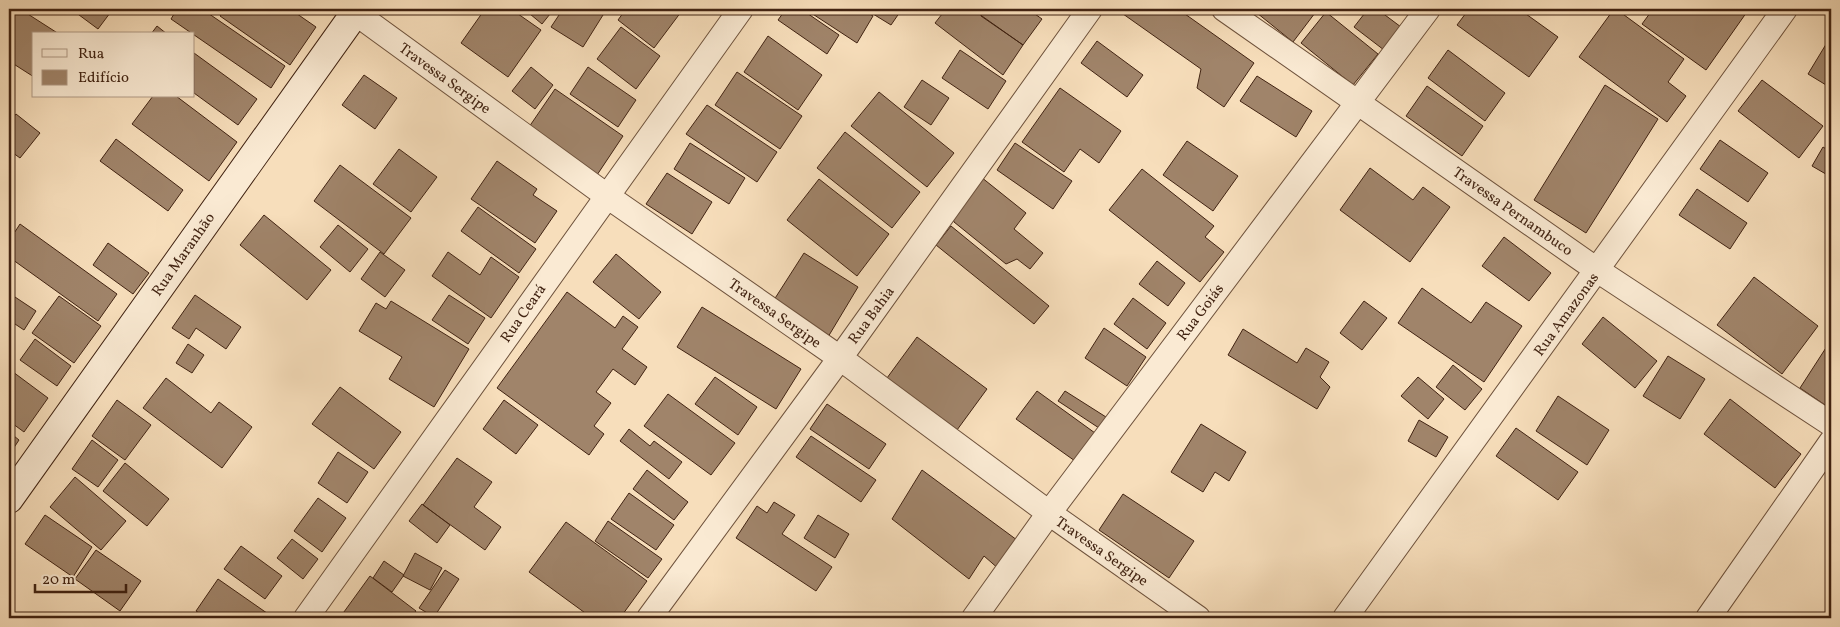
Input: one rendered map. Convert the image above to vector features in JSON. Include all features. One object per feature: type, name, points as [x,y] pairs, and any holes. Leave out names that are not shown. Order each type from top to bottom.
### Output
[{"type":"street","name":"Rua Ceará","points":[[306,618],[741,9]]},
{"type":"street","name":"Rua Bahia","points":[[649,618],[840,358],[1090,9]]},
{"type":"street","name":"Travessa Pernambuco","points":[[1224,9],[1598,270],[1831,424]]},
{"type":"street","name":"Rua Goiás","points":[[974,618],[1048,513],[1428,9]]},
{"type":"street","name":"Rua Amazonas","points":[[1345,618],[1785,9]]},
{"type":"street","name":"Travessa Sergipe","points":[[355,10],[607,196],[840,358],[1048,513],[1198,618]]},
{"type":"street","name":"Rua Maranhão","points":[[9,499],[355,10]]},
{"type":"street","points":[[1708,618],[1831,442]]},
{"type":"building","points":[[9,9],[20,9],[56,32],[32,32],[32,76],[9,61]]},
{"type":"building","points":[[71,9],[113,9],[98,29]]},
{"type":"building","points":[[177,9],[202,9],[285,66],[271,88],[195,36],[195,32],[190,32],[171,19]]},
{"type":"building","points":[[225,9],[290,9],[316,27],[290,65],[220,16]]},
{"type":"building","points":[[485,9],[511,9],[541,30],[508,77],[461,43]]},
{"type":"building","points":[[524,9],[554,9],[542,24]]},
{"type":"building","points":[[563,9],[593,9],[603,15],[583,47],[551,27]]},
{"type":"building","points":[[626,9],[677,9],[681,12],[654,48],[618,20]]},
{"type":"building","points":[[786,9],[801,9],[839,35],[827,54],[778,20]]},
{"type":"building","points":[[805,9],[862,9],[873,16],[857,43]]},
{"type":"building","points":[[865,9],[902,9],[891,25]]},
{"type":"building","points":[[946,9],[972,9],[1023,45],[1003,75],[935,23]]},
{"type":"building","points":[[986,9],[1028,9],[1042,19],[1023,45],[981,16]]},
{"type":"building","points":[[1116,9],[1178,9],[1254,63],[1224,107],[1197,88],[1201,69]]},
{"type":"building","points":[[1252,9],[1318,9],[1293,42]]},
{"type":"building","points":[[1368,9],[1377,9],[1401,27],[1384,50],[1354,27]]},
{"type":"building","points":[[1469,9],[1519,9],[1558,37],[1529,77],[1457,25]]},
{"type":"building","points":[[1614,9],[1684,59],[1668,82],[1686,96],[1667,122],[1579,57]]},
{"type":"building","points":[[1653,9],[1676,9],[1683,14],[1687,9],[1749,9],[1706,70],[1642,24]]},
{"type":"building","points":[[1326,12],[1378,54],[1353,85],[1301,43]]},
{"type":"building","points":[[157,26],[164,32],[152,32]]},
{"type":"building","points":[[621,27],[660,56],[636,89],[597,59]]},
{"type":"building","points":[[768,36],[822,75],[798,110],[744,72]]},
{"type":"building","points":[[1831,36],[1831,88],[1808,74]]},
{"type":"building","points":[[1097,41],[1143,75],[1127,97],[1081,63]]},
{"type":"building","points":[[960,50],[1006,81],[988,109],[942,78]]},
{"type":"building","points":[[1448,50],[1505,93],[1485,121],[1428,78]]},
{"type":"building","points":[[195,54],[257,99],[238,125],[195,94]]},
{"type":"building","points":[[531,67],[553,85],[535,109],[512,91]]},
{"type":"building","points":[[588,67],[636,100],[618,127],[570,94]]},
{"type":"building","points":[[737,72],[802,116],[780,149],[715,105]]},
{"type":"building","points":[[364,75],[397,98],[375,129],[342,105]]},
{"type":"building","points":[[1257,76],[1312,111],[1296,137],[1240,101]]},
{"type":"building","points":[[922,80],[949,98],[931,125],[904,107]]},
{"type":"building","points":[[1762,80],[1823,126],[1799,158],[1738,111]]},
{"type":"building","points":[[1605,85],[1658,119],[1586,233],[1534,200]]},
{"type":"building","points":[[1427,86],[1483,126],[1462,156],[1406,116]]},
{"type":"building","points":[[1060,88],[1121,131],[1099,163],[1080,149],[1064,172],[1022,142]]},
{"type":"building","points":[[555,89],[623,136],[597,175],[529,127]]},
{"type":"building","points":[[879,92],[954,153],[927,187],[851,126]]},
{"type":"building","points":[[152,98],[179,98],[237,142],[209,181],[132,124]]},
{"type":"building","points":[[707,105],[777,152],[757,182],[686,134]]},
{"type":"building","points":[[16,114],[40,133],[20,158],[9,150],[9,123]]},
{"type":"building","points":[[845,132],[920,192],[892,228],[817,168]]},
{"type":"building","points":[[116,139],[183,190],[168,211],[100,161]]},
{"type":"building","points":[[1720,140],[1768,173],[1748,202],[1700,169]]},
{"type":"building","points":[[1187,141],[1238,176],[1213,211],[1163,175]]},
{"type":"building","points":[[690,143],[745,178],[729,204],[674,169]]},
{"type":"building","points":[[1015,143],[1072,181],[1053,209],[997,170]]},
{"type":"building","points":[[1823,147],[1831,152],[1831,177],[1812,166]]},
{"type":"building","points":[[399,149],[437,177],[411,212],[373,184]]},
{"type":"building","points":[[497,161],[537,189],[533,195],[557,211],[535,243],[471,199]]},
{"type":"building","points":[[340,165],[411,218],[384,254],[314,201]]},
{"type":"building","points":[[1370,168],[1413,200],[1423,187],[1450,207],[1410,262],[1340,210]]},
{"type":"building","points":[[1142,169],[1214,226],[1205,237],[1224,252],[1200,282],[1109,210]]},
{"type":"building","points":[[667,173],[712,202],[692,234],[646,204]]},
{"type":"building","points":[[981,177],[1026,213],[1014,229],[1043,253],[1030,269],[1017,259],[1006,264],[954,222],[951,214]]},
{"type":"building","points":[[819,179],[889,234],[857,276],[787,220]]},
{"type":"building","points":[[1697,189],[1747,223],[1730,249],[1679,215]]},
{"type":"building","points":[[478,207],[536,249],[519,273],[461,231]]},
{"type":"building","points":[[264,215],[331,270],[307,300],[240,245]]},
{"type":"building","points":[[20,224],[117,294],[98,321],[9,257],[9,241]]},
{"type":"building","points":[[338,225],[368,249],[350,272],[320,247]]},
{"type":"building","points":[[951,226],[1049,306],[1034,324],[936,245]]},
{"type":"building","points":[[1504,237],[1551,273],[1529,301],[1482,266]]},
{"type":"building","points":[[108,243],[149,273],[133,294],[93,265]]},
{"type":"building","points":[[380,252],[405,270],[385,297],[361,279]]},
{"type":"building","points":[[448,252],[480,275],[491,257],[519,277],[491,318],[432,276]]},
{"type":"building","points":[[804,253],[858,287],[828,337],[772,303]]},
{"type":"building","points":[[616,254],[661,292],[639,319],[593,282]]},
{"type":"building","points":[[1157,261],[1185,283],[1168,306],[1139,284]]},
{"type":"building","points":[[1754,277],[1818,326],[1782,374],[1717,325]]},
{"type":"building","points":[[1422,288],[1471,323],[1486,302],[1522,326],[1484,382],[1398,323]]},
{"type":"building","points":[[567,292],[615,328],[623,316],[638,327],[622,349],[647,367],[635,385],[613,369],[596,392],[611,403],[594,426],[604,434],[589,455],[497,388]]},
{"type":"building","points":[[9,293],[36,311],[24,330],[9,320]]},
{"type":"building","points":[[195,295],[241,327],[226,349],[196,328],[189,339],[172,328]]},
{"type":"building","points":[[449,295],[485,318],[468,344],[432,320]]},
{"type":"building","points":[[59,296],[101,326],[74,363],[32,333]]},
{"type":"building","points":[[1133,298],[1166,323],[1147,349],[1114,324]]},
{"type":"building","points":[[391,301],[469,349],[434,407],[389,379],[402,357],[359,331],[376,303],[386,309]]},
{"type":"building","points":[[1364,301],[1387,318],[1362,350],[1340,333]]},
{"type":"building","points":[[702,307],[801,369],[776,409],[677,347]]},
{"type":"building","points":[[1603,317],[1657,361],[1635,388],[1582,344]]},
{"type":"building","points":[[1104,328],[1146,357],[1127,386],[1085,358]]},
{"type":"building","points":[[1243,329],[1297,363],[1306,348],[1329,362],[1320,377],[1330,387],[1317,409],[1228,355]]},
{"type":"building","points":[[917,337],[987,389],[957,430],[887,378]]},
{"type":"building","points":[[35,339],[71,366],[57,386],[20,360]]},
{"type":"building","points":[[1831,340],[1831,409],[1800,388]]},
{"type":"building","points":[[188,344],[204,355],[192,373],[176,363]]},
{"type":"building","points":[[1668,356],[1705,379],[1680,419],[1643,396]]},
{"type":"building","points":[[1453,365],[1482,389],[1465,410],[1436,387]]},
{"type":"building","points":[[9,369],[48,398],[24,432],[9,421]]},
{"type":"building","points":[[715,377],[757,407],[738,435],[695,404]]},
{"type":"building","points":[[1418,377],[1444,399],[1428,419],[1401,396]]},
{"type":"building","points":[[166,378],[211,413],[219,402],[252,427],[222,468],[143,408]]},
{"type":"building","points":[[340,387],[401,432],[374,469],[312,424]]},
{"type":"building","points":[[1037,391],[1095,433],[1075,461],[1016,419]]},
{"type":"building","points":[[1065,391],[1106,417],[1099,428],[1058,401]]},
{"type":"building","points":[[668,394],[735,443],[711,475],[644,426]]},
{"type":"building","points":[[1558,396],[1609,430],[1587,465],[1536,431]]},
{"type":"building","points":[[1730,399],[1801,454],[1775,488],[1704,434]]},
{"type":"building","points":[[117,400],[151,425],[125,460],[92,436]]},
{"type":"building","points":[[504,400],[538,425],[516,454],[483,429]]},
{"type":"building","points":[[827,404],[886,444],[869,469],[810,429]]},
{"type":"building","points":[[1419,420],[1448,437],[1436,457],[1408,441]]},
{"type":"building","points":[[1201,424],[1246,452],[1229,481],[1215,472],[1203,492],[1171,472]]},
{"type":"building","points":[[1516,428],[1578,472],[1558,500],[1496,456]]},
{"type":"building","points":[[629,429],[650,446],[654,441],[682,462],[669,479],[620,441]]},
{"type":"building","points":[[9,432],[19,440],[9,455]]},
{"type":"building","points":[[811,436],[876,480],[861,502],[796,457]]},
{"type":"building","points":[[92,440],[118,460],[98,487],[72,469]]},
{"type":"building","points":[[338,452],[368,472],[347,503],[318,483]]},
{"type":"building","points":[[457,458],[492,482],[474,507],[501,527],[485,550],[423,505]]},
{"type":"building","points":[[125,463],[169,499],[147,526],[103,491]]},
{"type":"building","points":[[647,470],[688,502],[674,520],[633,489]]},
{"type":"building","points":[[922,470],[1021,543],[1000,570],[984,556],[969,579],[892,519]]},
{"type":"building","points":[[75,477],[126,521],[101,550],[50,507]]},
{"type":"building","points":[[629,493],[674,525],[656,550],[611,519]]},
{"type":"building","points":[[1123,494],[1194,541],[1169,578],[1099,530]]},
{"type":"building","points":[[318,498],[346,518],[322,552],[294,531]]},
{"type":"building","points":[[774,502],[795,515],[782,534],[832,567],[816,591],[736,538],[757,506],[767,513]]},
{"type":"building","points":[[422,504],[450,525],[437,543],[409,521]]},
{"type":"building","points":[[45,515],[92,547],[73,577],[25,544]]},
{"type":"building","points":[[818,515],[849,534],[835,558],[804,538]]},
{"type":"building","points":[[608,521],[662,559],[648,578],[595,541]]},
{"type":"building","points":[[566,522],[647,581],[620,618],[592,618],[529,572]]},
{"type":"building","points":[[292,539],[318,559],[303,579],[277,558]]},
{"type":"building","points":[[241,546],[282,576],[265,599],[224,569]]},
{"type":"building","points":[[96,550],[141,581],[120,611],[75,579]]},
{"type":"building","points":[[415,553],[442,568],[430,590],[403,576]]},
{"type":"building","points":[[384,561],[404,575],[392,592],[373,578]]},
{"type":"building","points":[[445,570],[459,579],[434,617],[419,608]]},
{"type":"building","points":[[370,576],[416,611],[411,618],[344,618],[341,616]]},
{"type":"building","points":[[218,579],[274,618],[207,618],[196,611]]},
{"type":"building","points":[[9,609],[22,618],[9,618]]}]
